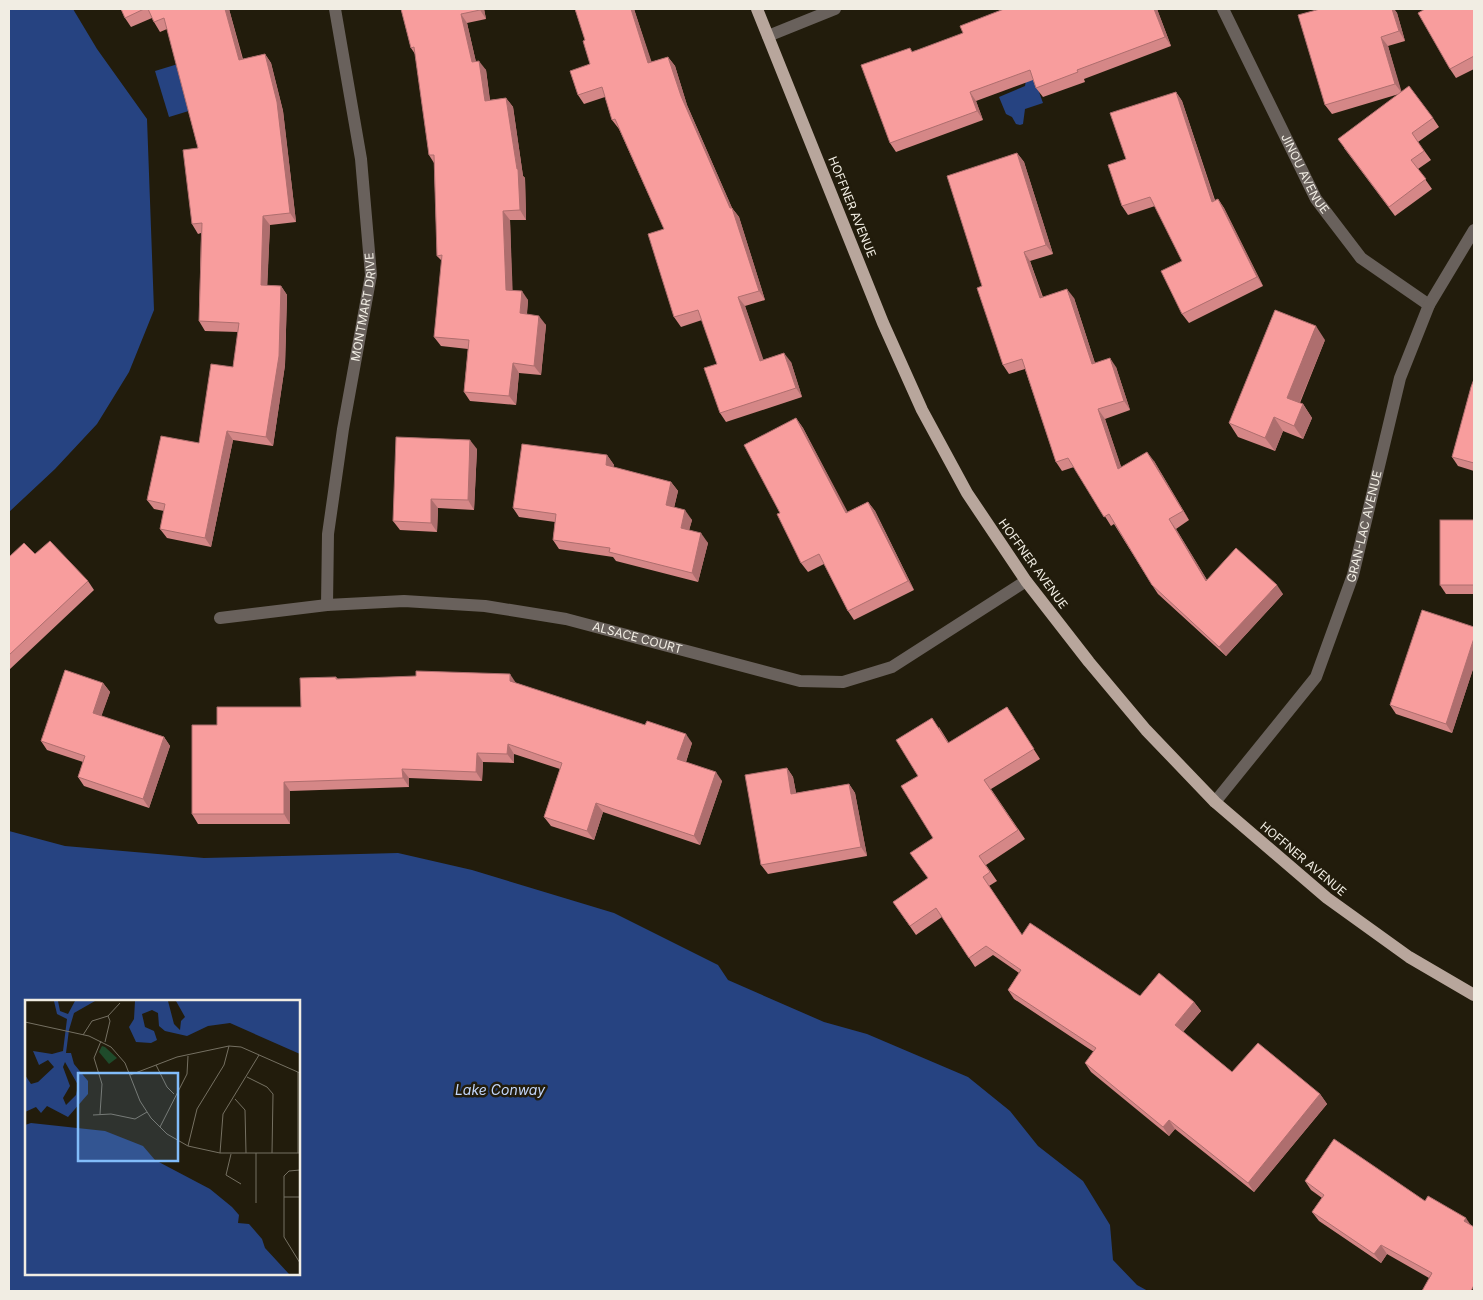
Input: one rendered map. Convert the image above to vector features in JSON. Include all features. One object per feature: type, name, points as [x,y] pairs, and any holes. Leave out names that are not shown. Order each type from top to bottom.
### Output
[{"type":"main road","name":"HOFFNER AVENUE","points":[[757,9],[883,323],[922,410],[967,493],[1026,581],[1089,662],[1146,730],[1214,802],[1327,898],[1409,957],[1474,995]]},
{"type":"street","name":"MONTMART DRIVE","points":[[327,605],[328,534],[371,275],[361,159],[335,9]]},
{"type":"street","points":[[768,36],[836,9]]},
{"type":"street","name":"JINOU AVENUE","points":[[1223,9],[1316,199],[1361,258],[1429,305]]},
{"type":"street","name":"GRAN-LAC AVENUE","points":[[1214,802],[1316,676],[1353,576],[1400,378],[1429,305],[1474,230]]},
{"type":"street","name":"ALSACE COURT","points":[[220,618],[327,605],[404,601],[485,606],[566,619],[800,681],[843,682],[892,668],[1026,581]]},
{"type":"water","points":[[9,9],[73,9],[97,49],[147,119],[154,310],[129,372],[97,424],[55,469],[9,512]]},
{"type":"water","points":[[178,64],[192,110],[169,117],[155,71]]},
{"type":"water","points":[[1034,78],[1043,103],[1025,109],[1023,124],[1016,124],[1012,117],[1006,114],[999,97],[1025,86],[1026,80]]},
{"type":"water","name":"Lake Conway","points":[[9,831],[65,846],[204,858],[398,853],[472,870],[614,913],[718,965],[728,980],[824,1022],[867,1034],[968,1077],[1010,1111],[1038,1146],[1083,1181],[1110,1225],[1113,1260],[1137,1285],[1148,1291],[9,1291]]},
{"type":"building","points":[[121,9],[144,9],[125,18]]},
{"type":"building","points":[[148,9],[225,9],[239,60],[265,54],[277,102],[290,213],[263,216],[261,285],[281,286],[279,356],[266,437],[227,431],[205,538],[160,529],[165,504],[147,500],[161,436],[199,443],[211,364],[233,367],[239,323],[199,321],[202,223],[192,224],[183,150],[198,148],[164,18],[154,22]]},
{"type":"building","points":[[401,9],[479,9],[461,14],[472,62],[479,61],[485,101],[506,98],[518,169],[520,210],[503,211],[506,290],[522,291],[520,313],[539,316],[534,366],[513,363],[509,396],[464,392],[469,340],[434,337],[442,255],[437,256],[434,155],[429,155],[414,47],[411,48]]},
{"type":"building","points":[[575,9],[631,9],[648,63],[668,57],[681,96],[730,208],[732,208],[759,291],[738,297],[760,361],[784,353],[796,388],[720,413],[704,368],[717,364],[698,310],[674,317],[648,234],[664,229],[615,119],[612,120],[602,87],[578,95],[570,71],[590,64]]},
{"type":"building","points":[[1004,9],[1154,9],[1165,37],[1077,70],[1078,72],[1036,88],[1030,70],[970,92],[977,111],[890,143],[861,65],[910,48],[912,52],[963,33],[960,26]]},
{"type":"building","points":[[1320,9],[1392,9],[1399,31],[1381,37],[1395,84],[1325,105],[1298,15]]},
{"type":"building","points":[[1425,9],[1474,9],[1474,56],[1450,69],[1418,13]]},
{"type":"building","points":[[1409,86],[1433,118],[1412,133],[1424,151],[1411,160],[1426,179],[1389,207],[1338,139]]},
{"type":"building","points":[[1176,92],[1212,202],[1218,199],[1257,277],[1182,314],[1161,271],[1182,261],[1150,197],[1122,206],[1108,165],[1126,159],[1110,113]]},
{"type":"building","points":[[1017,153],[1046,245],[1024,252],[1040,298],[1067,289],[1092,364],[1110,358],[1124,401],[1098,409],[1118,469],[1147,452],[1183,511],[1169,519],[1206,581],[1236,548],[1277,585],[1219,647],[1152,585],[1109,514],[1104,517],[1068,458],[1056,462],[1022,359],[1003,365],[977,288],[982,286],[947,176]]},
{"type":"building","points":[[1275,310],[1316,326],[1287,398],[1303,404],[1294,426],[1274,417],[1265,438],[1229,423]]},
{"type":"building","points":[[1474,379],[1474,463],[1452,457]]},
{"type":"building","points":[[796,418],[846,513],[868,502],[908,581],[848,611],[819,554],[801,563],[777,514],[780,513],[744,445]]},
{"type":"building","points":[[396,437],[470,440],[468,500],[431,499],[431,523],[393,521]]},
{"type":"building","points":[[522,444],[607,455],[606,465],[671,482],[666,505],[685,510],[681,528],[701,533],[692,573],[609,552],[610,548],[553,540],[556,514],[513,508]]},
{"type":"building","points":[[1440,520],[1474,520],[1474,585],[1440,585]]},
{"type":"building","points":[[50,541],[88,581],[9,655],[9,557],[24,543],[35,554]]},
{"type":"building","points":[[1422,610],[1474,627],[1474,638],[1446,724],[1390,705]]},
{"type":"building","points":[[65,670],[103,683],[93,713],[164,737],[143,799],[78,777],[85,756],[41,741]]},
{"type":"building","points":[[416,671],[510,674],[510,681],[645,725],[647,721],[686,734],[677,759],[716,772],[694,836],[596,803],[587,831],[544,817],[562,763],[508,744],[507,754],[477,753],[476,772],[402,769],[403,778],[284,782],[284,814],[192,814],[192,725],[217,725],[217,707],[301,707],[300,678],[336,677],[336,679],[416,676]]},
{"type":"building","points":[[1007,707],[1034,749],[984,780],[1018,830],[979,856],[990,872],[983,877],[1022,935],[1030,923],[1140,996],[1159,973],[1194,1002],[1175,1025],[1232,1072],[1258,1043],[1320,1094],[1248,1183],[1169,1120],[1163,1127],[1085,1063],[1096,1048],[1008,990],[1021,970],[986,946],[969,958],[936,908],[910,926],[893,902],[928,878],[910,853],[933,838],[901,786],[918,776],[896,740],[932,718],[948,743]]},
{"type":"building","points":[[787,768],[791,794],[849,784],[861,847],[761,865],[745,775]]},
{"type":"building","points":[[1334,1139],[1425,1201],[1428,1196],[1466,1218],[1464,1221],[1474,1227],[1474,1285],[1471,1291],[1422,1291],[1432,1273],[1381,1245],[1374,1254],[1312,1212],[1324,1195],[1305,1181]]}]
